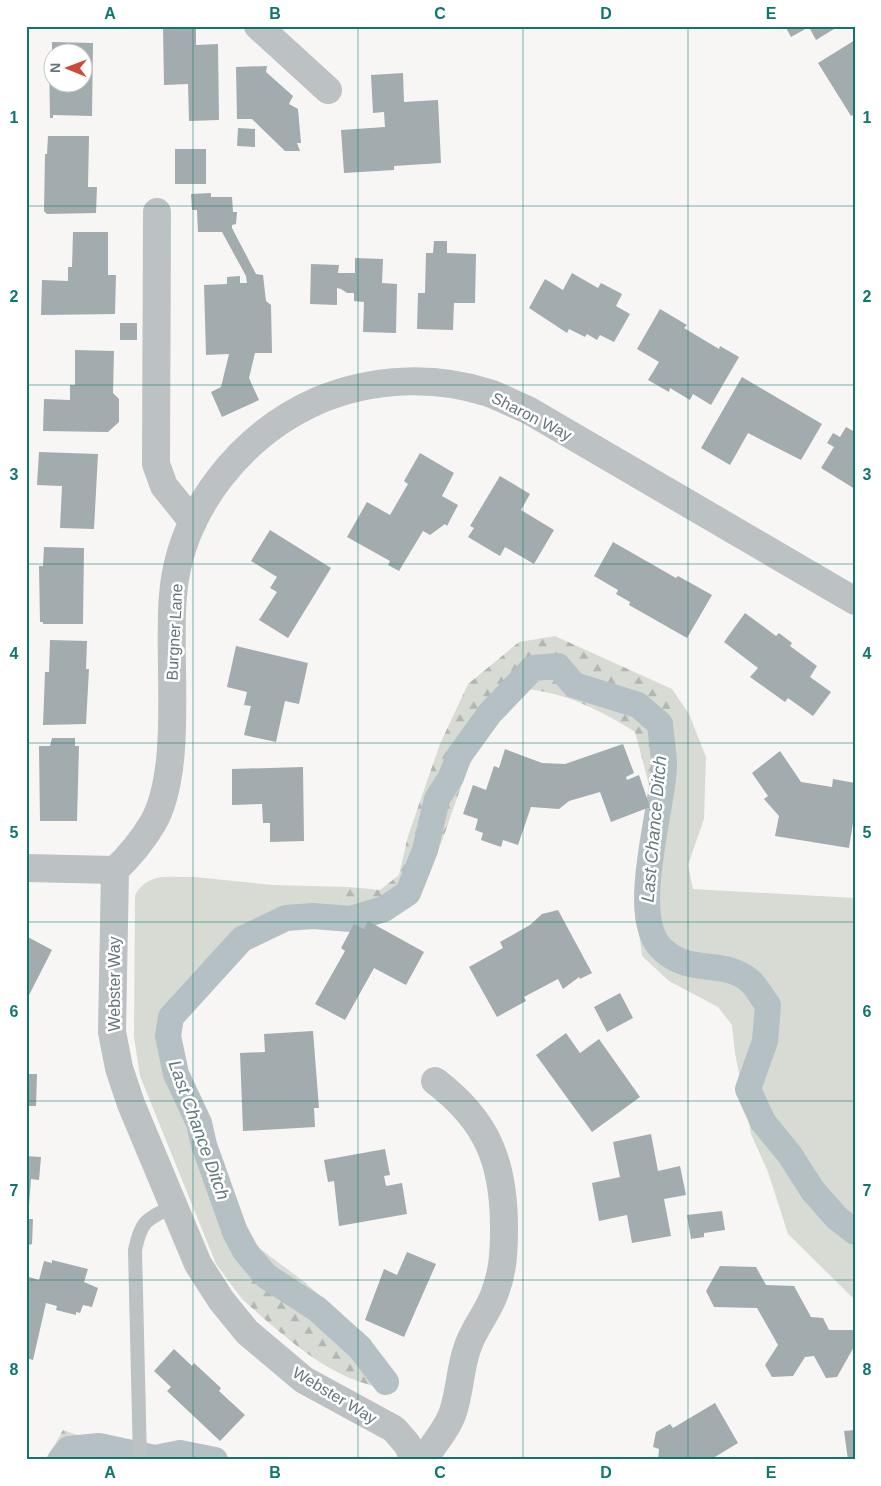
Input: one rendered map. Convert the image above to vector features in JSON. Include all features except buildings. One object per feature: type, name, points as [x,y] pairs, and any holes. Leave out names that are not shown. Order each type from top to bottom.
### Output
[{"type":"street","points":[[258,26],[328,90]]},
{"type":"street","points":[[157,212],[156,464],[164,486],[193,522]]},
{"type":"street","name":"Sharon Way","points":[[193,522],[208,493],[232,462],[259,436],[296,411],[336,393],[378,383],[416,381],[456,385],[490,394],[528,410],[855,601]]},
{"type":"street","name":"Burgner Lane","points":[[115,870],[135,850],[154,821],[166,789],[170,757],[173,594],[181,554],[193,522]]},
{"type":"street","points":[[26,868],[115,870]]},
{"type":"street","name":"Webster Way","points":[[115,870],[112,1032],[119,1068],[131,1104],[198,1264],[221,1300],[247,1332],[304,1380],[394,1429],[407,1444],[415,1460]]},
{"type":"street","points":[[423,1460],[453,1414],[466,1350],[478,1322],[494,1297],[502,1271],[504,1252],[504,1196],[497,1165],[485,1136],[467,1110],[435,1081]]},
{"type":"lane","points":[[140,1460],[135,1250],[139,1230],[151,1217],[174,1206]]},
{"type":"green space","points":[[555,636],[672,689],[672,742],[667,800],[647,848],[653,800],[635,732],[583,704],[556,694],[527,689],[495,717],[468,767],[442,841],[421,891],[391,910],[362,923],[343,902],[349,887],[380,890],[399,875],[408,836],[440,744],[468,684],[519,642]]},
{"type":"green space","points":[[672,689],[689,714],[706,757],[704,819],[688,865],[693,889],[855,898],[855,1300],[788,1234],[768,1172],[751,1134],[735,1053],[732,1025],[718,1007],[669,981],[642,956],[636,908],[647,848],[667,800],[672,742]]},
{"type":"green space","points":[[160,877],[195,877],[273,885],[349,887],[343,902],[362,923],[302,918],[276,928],[232,955],[175,1019],[174,1048],[232,1199],[259,1248],[253,1280],[242,1299],[216,1264],[140,1076],[134,1037],[135,895],[141,887],[153,879]]},
{"type":"green space","points":[[259,1248],[303,1281],[370,1339],[397,1389],[375,1386],[333,1370],[294,1344],[242,1299],[253,1280]]},
{"type":"green space","points":[[63,1430],[125,1452],[125,1460],[46,1460]]},
{"type":"green space","points":[[149,1444],[221,1460],[148,1460]]},
{"type":"waterway","name":"Last Chance Ditch","points":[[386,1382],[360,1348],[317,1309],[266,1276],[245,1251],[235,1232],[204,1145],[199,1123],[176,1074],[168,1036],[171,1017],[242,939],[286,918],[313,916],[351,919],[384,909],[408,893],[425,850],[437,799],[451,777],[459,756],[490,713],[533,668],[558,666],[574,685],[638,705],[660,724],[664,766],[647,890],[648,914],[653,935],[663,950],[685,963],[729,970],[740,974],[753,983],[768,1005],[765,1041],[748,1089],[763,1122],[790,1155],[813,1191],[837,1218],[855,1232]]},
{"type":"waterway","name":"Last Chance Ditch","points":[[60,1460],[69,1449],[99,1446],[155,1458],[180,1453],[215,1460]]}]
